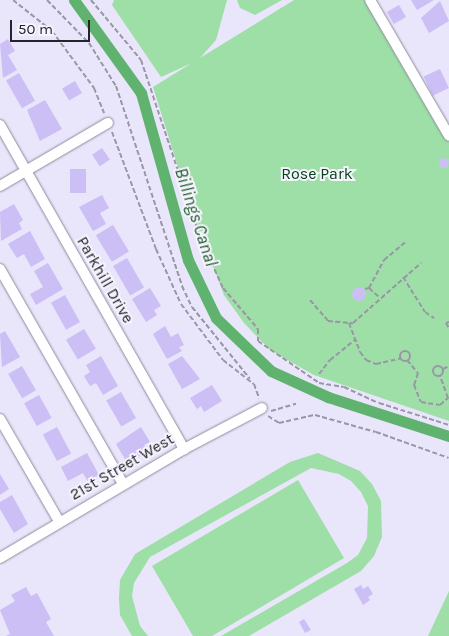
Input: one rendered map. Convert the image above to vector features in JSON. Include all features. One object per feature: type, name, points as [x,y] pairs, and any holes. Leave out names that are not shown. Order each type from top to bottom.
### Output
[{"type":"street","points":[[370,0],[449,136]]},
{"type":"street","points":[[0,186],[108,123]]},
{"type":"street","name":"Parkhill Drive","points":[[0,125],[184,449]]},
{"type":"street","points":[[0,269],[123,484]]},
{"type":"street","name":"21st Street West","points":[[0,558],[59,521],[184,449],[262,408]]},
{"type":"street","points":[[0,420],[59,521]]},
{"type":"path","points":[[13,0],[52,32],[94,88],[156,249],[181,304],[223,360],[254,384]]},
{"type":"path","points":[[47,0],[89,43],[116,86],[169,252],[188,300],[212,334],[254,384],[262,408],[271,420],[279,423],[316,415],[376,432],[449,458]]},
{"type":"path","points":[[91,0],[141,60],[208,256],[223,288],[258,329],[258,341],[319,383],[344,387],[379,403],[449,425]]},
{"type":"path","points":[[365,289],[369,288],[384,260],[407,241]]},
{"type":"path","points":[[310,300],[328,321],[349,323],[365,314],[379,297],[421,263]]},
{"type":"path","points":[[403,277],[425,312],[434,318]]},
{"type":"path","points":[[369,288],[379,297]]},
{"type":"path","points":[[449,322],[446,323],[449,328]]},
{"type":"path","points":[[349,323],[360,352],[371,362],[386,363],[401,358],[407,360],[418,373],[414,385],[421,402],[440,405],[449,398],[440,376],[436,375],[434,370],[439,366],[443,369]]},
{"type":"path","points":[[319,374],[330,360],[355,340]]},
{"type":"path","points":[[401,358],[401,353],[407,351],[410,356],[407,360]]},
{"type":"path","points":[[440,376],[443,369],[449,366]]},
{"type":"path","points":[[262,408],[273,412],[296,404]]},
{"type":"green space","name":"Rose Park","points":[[114,0],[227,0],[216,40],[200,58],[294,0],[365,0],[449,142],[449,421],[314,375],[270,350],[244,323],[224,295],[189,202],[153,87],[192,63],[161,77],[112,5]]},
{"type":"green space","points":[[237,0],[282,0],[255,15],[240,8]]},
{"type":"green space","points":[[318,453],[360,471],[372,484],[381,501],[382,537],[374,556],[361,571],[249,636],[221,636],[358,555],[367,538],[368,506],[361,492],[351,481],[339,474],[311,468],[150,557],[134,583],[132,596],[140,626],[148,636],[132,636],[120,615],[119,598],[120,580],[135,554],[290,462]]},
{"type":"green space","points":[[298,480],[344,558],[212,636],[193,636],[152,566]]},
{"type":"green space","points":[[449,591],[449,636],[428,636]]},
{"type":"building","points":[[411,0],[434,0],[417,10]]},
{"type":"building","points":[[440,1],[449,21],[429,33],[421,18]]},
{"type":"building","points":[[399,5],[406,17],[394,24],[387,12]]},
{"type":"building","points":[[8,39],[15,51],[8,55],[17,70],[3,78],[0,44]]},
{"type":"building","points":[[440,69],[449,88],[433,96],[424,77]]},
{"type":"building","points":[[19,73],[35,101],[22,108],[6,80]]},
{"type":"building","points":[[75,81],[82,93],[69,101],[62,88]]},
{"type":"building","points":[[45,100],[62,129],[40,141],[27,110]]},
{"type":"building","points":[[102,148],[110,160],[100,166],[92,155]]},
{"type":"building","points":[[440,158],[449,159],[448,168],[439,167]]},
{"type":"building","points":[[70,169],[86,169],[86,193],[70,193]]},
{"type":"building","points":[[102,195],[109,208],[100,213],[106,224],[93,231],[79,207]]},
{"type":"building","points":[[14,204],[23,220],[19,223],[22,229],[1,241],[0,212]]},
{"type":"building","points":[[113,225],[129,252],[112,262],[96,235]]},
{"type":"building","points":[[30,231],[45,259],[31,267],[24,254],[17,258],[8,244]]},
{"type":"building","points":[[127,258],[144,287],[130,295],[113,266]]},
{"type":"building","points":[[48,263],[63,289],[36,305],[30,294],[43,287],[34,271]]},
{"type":"building","points":[[356,287],[362,287],[366,294],[362,301],[356,301],[352,297],[352,291]]},
{"type":"building","points":[[150,288],[161,306],[154,310],[157,315],[146,322],[132,299]]},
{"type":"building","points":[[65,295],[80,322],[66,330],[51,303]]},
{"type":"building","points":[[165,326],[171,337],[178,333],[184,345],[179,347],[182,351],[167,359],[153,334]]},
{"type":"building","points":[[84,329],[96,349],[78,360],[66,340]]},
{"type":"building","points":[[5,331],[20,357],[2,367],[0,334]]},
{"type":"building","points":[[101,356],[118,386],[103,395],[96,383],[90,386],[84,376],[90,372],[86,365]]},
{"type":"building","points":[[182,356],[200,379],[182,389],[168,364]]},
{"type":"building","points":[[22,366],[36,390],[22,398],[8,374]]},
{"type":"building","points":[[212,385],[222,401],[204,412],[201,406],[197,409],[190,398]]},
{"type":"building","points":[[121,392],[136,418],[121,426],[106,400]]},
{"type":"building","points":[[39,395],[52,418],[37,426],[24,403]]},
{"type":"building","points":[[57,427],[71,453],[57,461],[43,435]]},
{"type":"building","points":[[141,427],[150,442],[144,445],[148,451],[128,464],[116,444]]},
{"type":"building","points":[[87,453],[99,475],[88,482],[83,473],[68,481],[61,467]]},
{"type":"building","points":[[0,474],[9,489],[0,495]]},
{"type":"building","points":[[12,495],[28,524],[14,533],[0,509],[0,502]]},
{"type":"building","points":[[361,585],[363,589],[368,586],[373,594],[368,597],[370,600],[363,605],[354,589]]},
{"type":"building","points":[[26,587],[31,596],[37,593],[51,619],[46,622],[54,636],[6,636],[10,634],[0,610],[15,601],[11,595]]},
{"type":"building","points":[[304,619],[311,630],[305,633],[299,622]]},
{"type":"waterway","name":"Billings Canal","points":[[74,0],[141,93],[188,260],[216,318],[271,371],[328,397],[449,436]]}]
